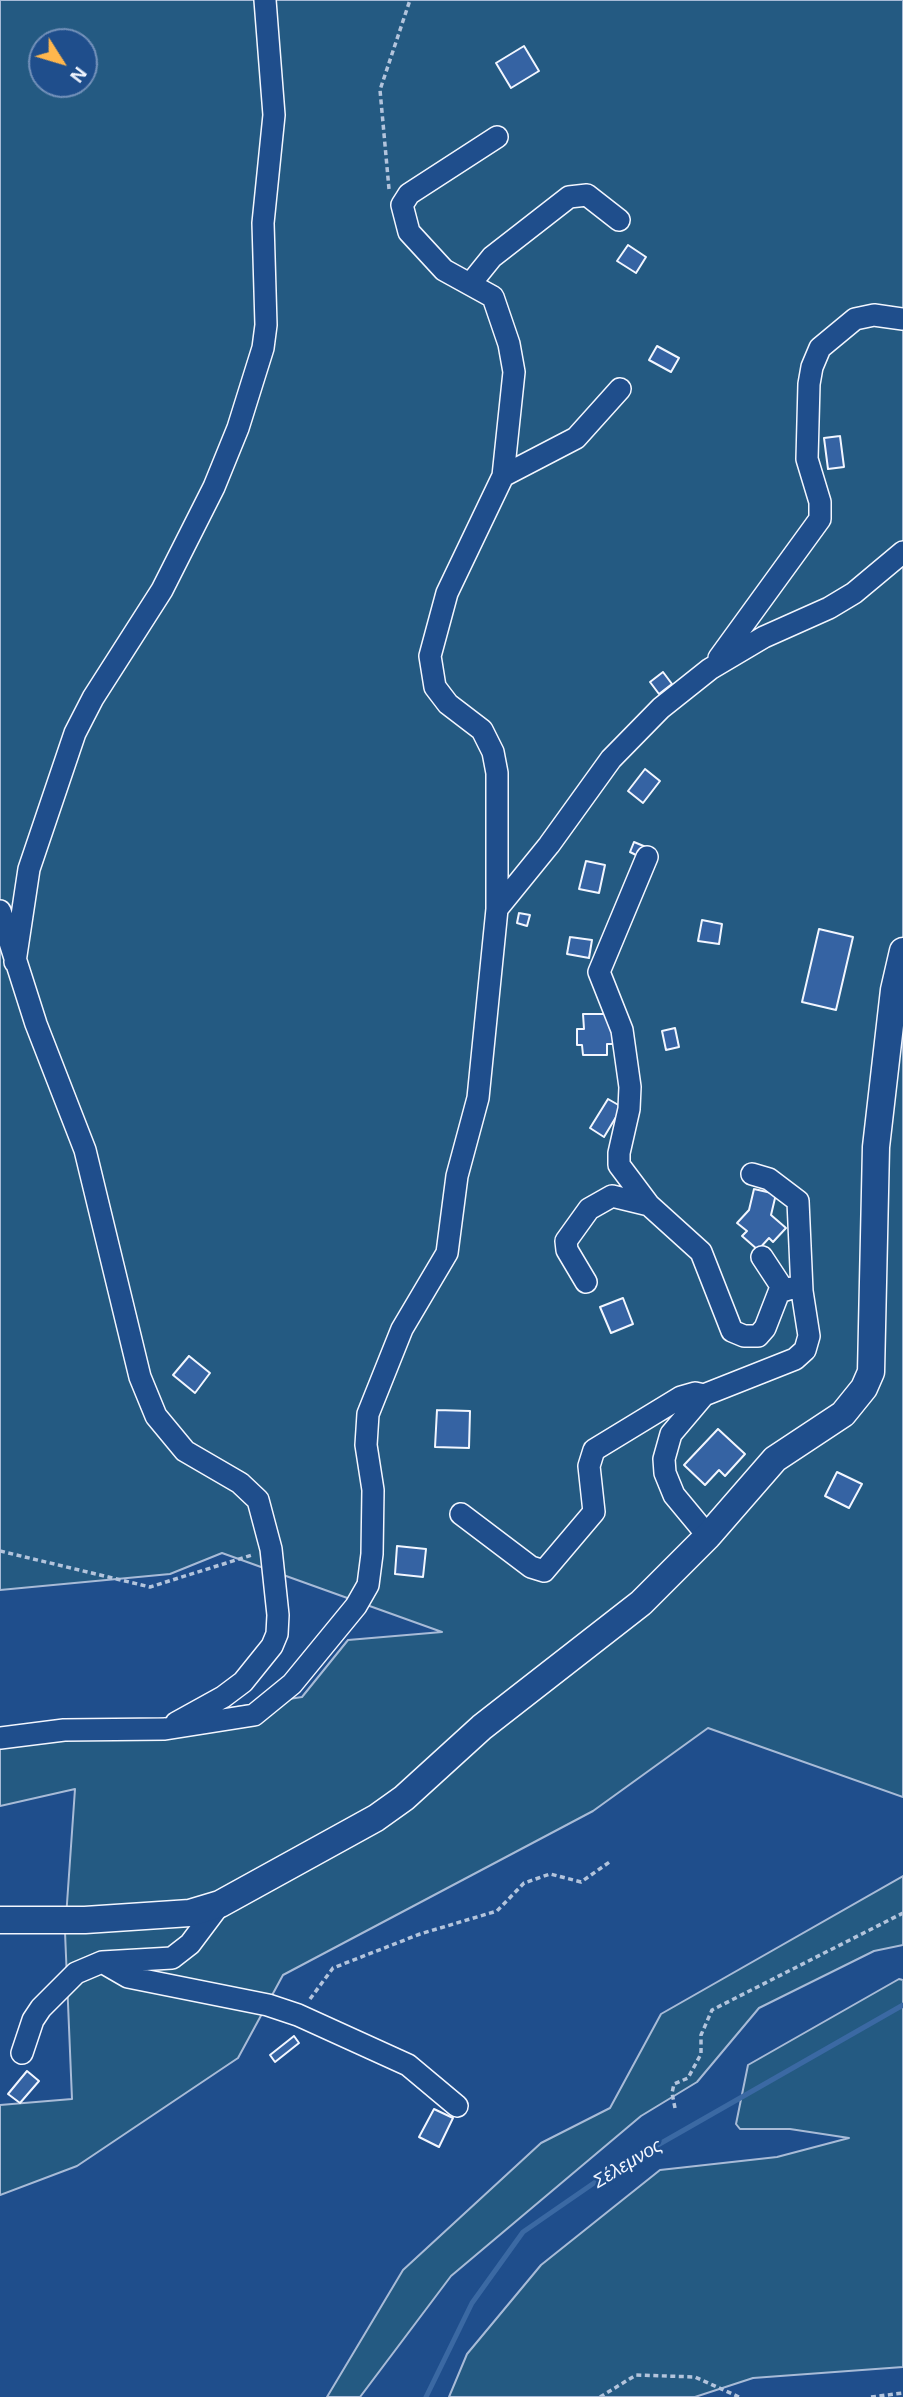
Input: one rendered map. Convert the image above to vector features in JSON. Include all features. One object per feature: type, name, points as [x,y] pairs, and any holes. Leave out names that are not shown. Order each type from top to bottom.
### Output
[{"type":"main road","points":[[0,1920],[85,1920],[190,1913],[220,1904],[376,1818],[404,1798],[482,1727],[641,1604],[708,1536],[775,1459],[844,1415],[864,1388],[871,1372],[876,1147],[894,990],[903,951]]},
{"type":"street","points":[[15,962],[29,869],[75,733],[162,590],[214,487],[238,428],[263,348],[266,325],[263,223],[274,115],[264,0]]},
{"type":"street","points":[[0,1738],[64,1730],[165,1729],[254,1715],[269,1706],[292,1684],[356,1606],[368,1586],[373,1503],[366,1445],[368,1414],[402,1329],[447,1253],[457,1176],[478,1098],[497,909],[497,774],[492,752],[482,730],[448,704],[435,687],[430,656],[447,593],[503,476],[514,372],[509,344],[493,298],[471,283],[451,276],[409,232],[402,205],[409,194],[497,137]]},
{"type":"street","points":[[471,283],[492,257],[569,197],[587,195],[619,220]]},
{"type":"street","points":[[709,669],[746,625],[820,519],[822,510],[807,459],[809,384],[811,367],[820,348],[855,319],[874,315],[903,319]]},
{"type":"street","points":[[503,476],[576,439],[620,389]]},
{"type":"street","points":[[497,909],[549,845],[611,759],[661,708],[709,669],[764,637],[829,608],[855,593],[903,552]]},
{"type":"street","points":[[647,857],[599,972],[622,1030],[629,1087],[629,1109],[619,1153],[619,1165],[649,1205],[701,1252],[732,1331],[758,1336],[792,1290],[798,1201],[769,1179],[751,1174]]},
{"type":"street","points":[[0,911],[15,962],[85,1150],[140,1377],[156,1416],[185,1451],[240,1483],[258,1500],[271,1549],[278,1615],[277,1634],[272,1646],[256,1668],[223,1697],[165,1729]]},
{"type":"street","points":[[586,1282],[567,1250],[566,1241],[589,1209],[612,1196],[649,1205]]},
{"type":"street","points":[[708,1536],[674,1494],[665,1473],[664,1459],[671,1434],[704,1395],[801,1355],[809,1336],[792,1290],[762,1257]]},
{"type":"street","points":[[461,1514],[531,1567],[544,1571],[594,1512],[589,1466],[594,1450],[681,1396],[695,1393],[704,1395]]},
{"type":"street","points":[[22,2053],[33,2021],[50,1997],[76,1973],[102,1962],[172,1958],[190,1944],[220,1904]]},
{"type":"street","points":[[102,1962],[128,1977],[298,2015],[408,2065],[457,2106]]},
{"type":"path","points":[[389,191],[380,90],[410,0]]},
{"type":"path","points":[[0,1551],[150,1587],[271,1549]]},
{"type":"path","points":[[298,2015],[333,1968],[420,1934],[497,1911],[524,1883],[550,1874],[581,1882],[611,1861]]},
{"type":"path","points":[[675,2108],[672,2093],[674,2084],[688,2078],[701,2054],[701,2035],[712,2010],[903,1913]]},
{"type":"path","points":[[600,2397],[636,2375],[695,2377],[739,2397]]},
{"type":"path","points":[[871,2397],[903,2393]]},
{"type":"shaded area","points":[[0,0],[903,0],[903,1797],[708,1728],[593,1811],[283,1975],[238,2058],[77,2166],[0,2195],[0,2105],[72,2099],[65,1932],[75,1789],[0,1806],[0,1735],[158,1719],[302,1697],[348,1640],[442,1632],[222,1553],[170,1574],[0,1590]]},
{"type":"shaded area","points":[[903,1876],[903,1945],[874,1951],[759,2008],[697,2082],[641,2116],[451,2276],[360,2397],[327,2397],[403,2270],[541,2143],[610,2108],[661,2014]]},
{"type":"shaded area","points":[[899,1979],[903,1980],[903,2367],[753,2378],[695,2397],[449,2397],[467,2354],[541,2265],[660,2170],[777,2157],[849,2138],[790,2129],[740,2129],[736,2124],[748,2065]]},
{"type":"building","points":[[524,46],[539,71],[511,88],[496,63]]},
{"type":"building","points":[[628,245],[646,257],[636,273],[617,261]]},
{"type":"building","points":[[657,346],[679,358],[671,372],[649,360]]},
{"type":"building","points":[[840,436],[844,467],[828,469],[824,438]]},
{"type":"building","points":[[663,672],[672,684],[659,694],[650,682]]},
{"type":"building","points":[[645,769],[660,781],[643,803],[628,791]]},
{"type":"building","points":[[634,842],[646,847],[642,858],[630,852]]},
{"type":"building","points":[[586,861],[605,865],[599,893],[579,889]]},
{"type":"building","points":[[519,913],[530,915],[527,926],[517,923]]},
{"type":"building","points":[[702,920],[722,924],[719,944],[698,941]]},
{"type":"building","points":[[819,929],[853,937],[836,1010],[802,1002]]},
{"type":"building","points":[[570,937],[592,940],[589,958],[567,954]]},
{"type":"building","points":[[583,1014],[609,1014],[616,1044],[607,1044],[607,1055],[583,1055],[582,1045],[577,1045],[577,1029],[584,1029]]},
{"type":"building","points":[[675,1028],[679,1047],[666,1050],[662,1031]]},
{"type":"building","points":[[608,1099],[622,1107],[604,1137],[590,1128]]},
{"type":"building","points":[[754,1189],[776,1194],[771,1215],[786,1228],[773,1242],[769,1238],[758,1250],[742,1236],[747,1231],[737,1223],[749,1210]]},
{"type":"building","points":[[623,1298],[633,1324],[611,1333],[600,1307]]},
{"type":"building","points":[[189,1356],[210,1373],[195,1393],[173,1375]]},
{"type":"building","points":[[437,1410],[470,1411],[469,1448],[435,1447]]},
{"type":"building","points":[[718,1429],[745,1454],[725,1476],[719,1470],[705,1485],[684,1465]]},
{"type":"building","points":[[837,1472],[862,1484],[849,1508],[825,1496]]},
{"type":"building","points":[[397,1546],[426,1549],[423,1577],[395,1574]]},
{"type":"building","points":[[294,2036],[299,2043],[275,2062],[270,2055]]},
{"type":"building","points":[[27,2071],[39,2081],[20,2103],[8,2094]]},
{"type":"building","points":[[434,2109],[453,2118],[439,2147],[419,2137]]},
{"type":"waterway","name":"Σέλεμνος","points":[[426,2397],[472,2303],[523,2232],[607,2174],[903,2005]]}]
